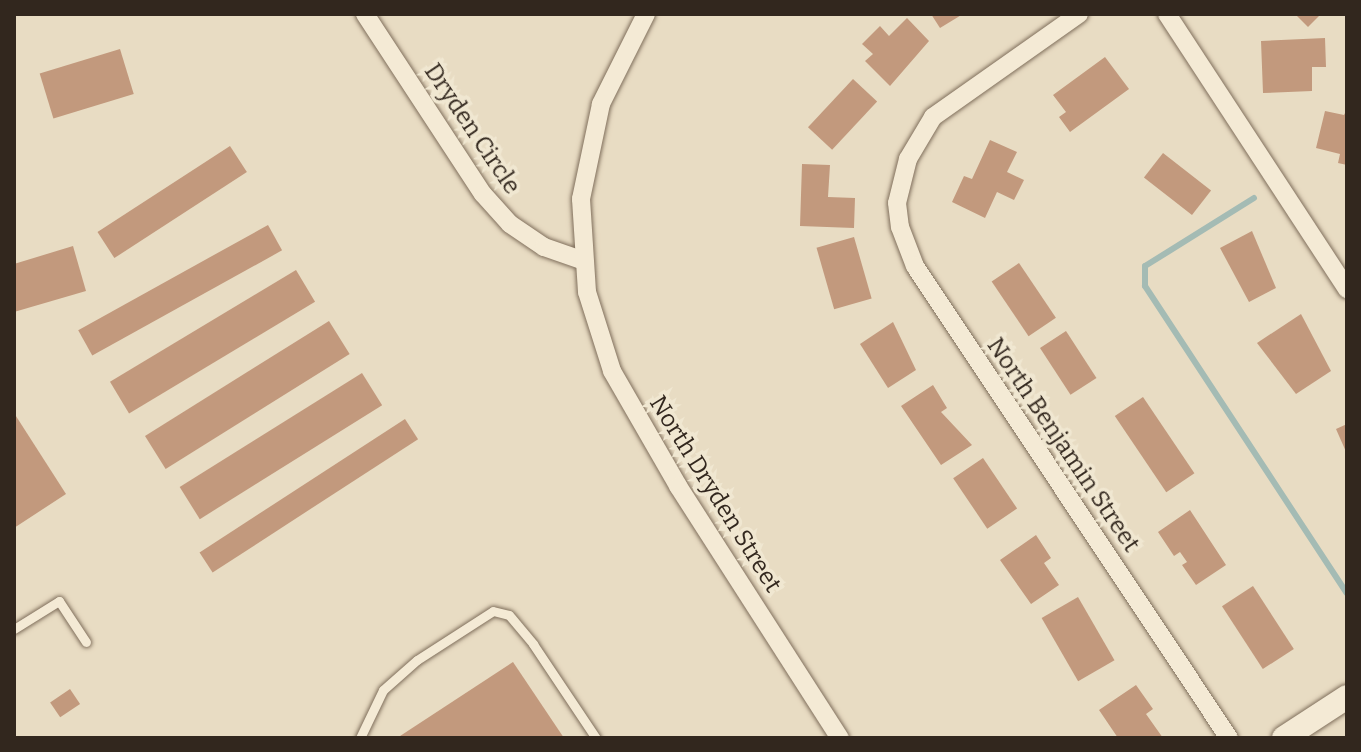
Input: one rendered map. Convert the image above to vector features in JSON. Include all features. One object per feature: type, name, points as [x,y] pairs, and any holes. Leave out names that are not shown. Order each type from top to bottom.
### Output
[{"type":"main road","points":[[1284,738],[1347,697]]},
{"type":"street","name":"Dryden Circle","points":[[365,14],[501,214],[544,247],[584,261]]},
{"type":"street","points":[[584,261],[581,199],[601,104],[646,14]]},
{"type":"street","name":"North Benjamin Street","points":[[1079,14],[933,117],[917,137],[907,165],[897,203],[900,227],[915,266],[1229,738]]},
{"type":"street","points":[[1167,14],[1346,284]]},
{"type":"street","name":"North Dryden Street","points":[[584,261],[587,292],[612,371],[678,486],[840,738]]},
{"type":"lane","points":[[14,629],[59,601],[86,642]]},
{"type":"lane","points":[[360,738],[383,690],[417,660],[493,611],[509,615],[533,644],[596,738]]},
{"type":"building","points":[[931,14],[963,14],[940,28]]},
{"type":"building","points":[[1295,14],[1321,14],[1308,27]]},
{"type":"building","points":[[907,18],[929,41],[890,86],[865,61],[873,54],[862,44],[880,26],[889,36]]},
{"type":"building","points":[[1325,38],[1326,67],[1312,67],[1312,91],[1263,93],[1261,41]]},
{"type":"building","points":[[120,49],[134,94],[53,119],[40,74]]},
{"type":"building","points":[[1105,57],[1129,89],[1070,132],[1059,117],[1066,112],[1053,95]]},
{"type":"building","points":[[853,79],[877,102],[832,150],[808,127]]},
{"type":"building","points":[[1347,109],[1347,165],[1338,163],[1340,154],[1316,148],[1325,111],[1344,115]]},
{"type":"building","points":[[990,140],[1017,152],[1007,172],[1024,180],[1014,200],[997,192],[985,218],[952,202],[964,176],[972,179]]},
{"type":"building","points":[[230,146],[247,172],[114,258],[97,232]]},
{"type":"building","points":[[1163,153],[1211,191],[1192,215],[1144,177]]},
{"type":"building","points":[[802,164],[830,165],[828,197],[855,198],[854,228],[800,226]]},
{"type":"building","points":[[268,225],[282,250],[92,356],[78,330]]},
{"type":"building","points":[[1252,231],[1276,288],[1249,302],[1220,248]]},
{"type":"building","points":[[854,237],[872,299],[834,309],[817,248]]},
{"type":"building","points":[[73,246],[86,291],[14,312],[14,264]]},
{"type":"building","points":[[1019,263],[1056,318],[1029,336],[992,281]]},
{"type":"building","points":[[296,270],[315,302],[129,413],[110,382]]},
{"type":"building","points":[[1301,314],[1331,371],[1296,394],[1257,343]]},
{"type":"building","points":[[329,321],[350,354],[166,469],[145,436]]},
{"type":"building","points":[[893,322],[916,370],[888,388],[860,344]]},
{"type":"building","points":[[1066,331],[1096,378],[1071,395],[1040,348]]},
{"type":"building","points":[[362,373],[382,405],[200,519],[180,487]]},
{"type":"building","points":[[933,385],[947,408],[941,412],[972,445],[941,465],[901,406]]},
{"type":"building","points":[[1143,397],[1194,473],[1166,492],[1115,416]]},
{"type":"building","points":[[14,413],[66,494],[14,528]]},
{"type":"building","points":[[405,419],[418,439],[213,573],[200,552]]},
{"type":"building","points":[[1347,424],[1347,454],[1336,429]]},
{"type":"building","points":[[983,458],[1017,509],[987,529],[953,478]]},
{"type":"building","points":[[1190,510],[1226,565],[1196,585],[1182,565],[1187,562],[1180,552],[1174,556],[1158,532]]},
{"type":"building","points":[[1036,535],[1051,558],[1044,563],[1059,585],[1031,604],[1000,560]]},
{"type":"building","points":[[1253,586],[1294,649],[1263,669],[1222,606]]},
{"type":"building","points":[[1078,597],[1114,660],[1078,681],[1042,618]]},
{"type":"building","points":[[513,662],[564,738],[397,738]]},
{"type":"building","points":[[1136,685],[1153,709],[1146,714],[1163,738],[1118,738],[1099,710]]},
{"type":"building","points":[[70,689],[80,704],[60,717],[50,702]]},
{"type":"waterway","points":[[1254,198],[1145,266],[1145,286],[1347,593]]}]
